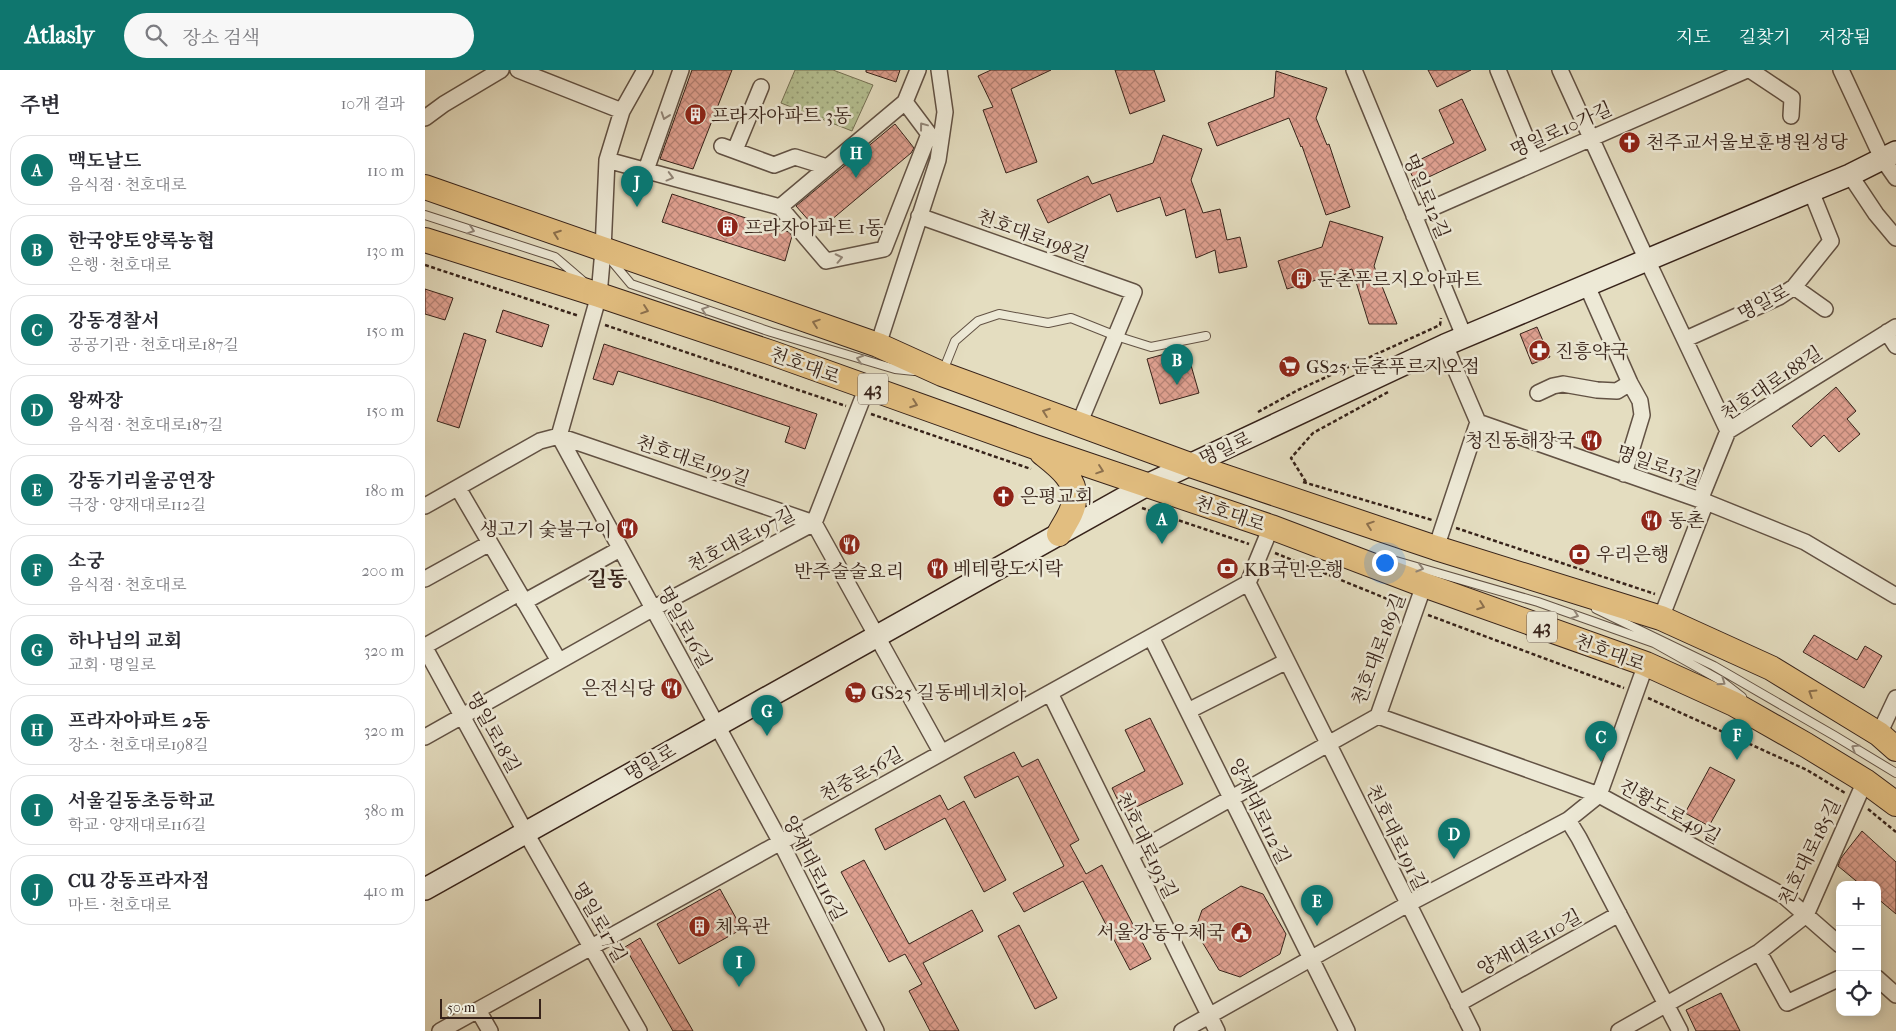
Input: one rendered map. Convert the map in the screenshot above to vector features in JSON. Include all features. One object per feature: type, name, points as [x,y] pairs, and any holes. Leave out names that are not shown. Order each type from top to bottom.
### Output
[{"type":"main road","name":"천호대로","points":[[425,187],[878,345],[942,374],[1190,465],[1437,548],[1533,578],[1665,609],[1771,668],[1887,742]]},
{"type":"main road","name":"천호대로","points":[[425,240],[599,295],[867,387],[1034,458],[1147,485],[1267,538],[1424,586],[1646,664],[1734,704],[1806,745],[1861,791],[1896,804]]},
{"type":"main road","points":[[1034,458],[1063,470],[1071,482],[1075,501],[1059,534]]},
{"type":"street","points":[[425,118],[444,104],[501,70]]},
{"type":"street","points":[[518,70],[623,111]]},
{"type":"street","points":[[425,506],[540,441],[559,436],[599,295],[607,160],[623,111],[645,70]]},
{"type":"street","points":[[646,170],[681,70]]},
{"type":"street","points":[[779,207],[905,102],[918,70]]},
{"type":"street","points":[[878,345],[938,160],[945,114],[939,70]]},
{"type":"street","name":"명일로12길","points":[[1354,70],[1465,336]]},
{"type":"street","points":[[1499,70],[1536,162]]},
{"type":"street","points":[[1560,70],[1728,431]]},
{"type":"street","name":"명일로10가길","points":[[1414,216],[1590,138],[1719,75],[1748,70],[1796,94],[1791,116]]},
{"type":"street","points":[[1841,70],[1889,155],[1896,178]]},
{"type":"street","points":[[761,87],[728,148],[774,165],[795,157],[827,167]]},
{"type":"street","points":[[607,160],[779,207],[826,260],[884,249],[929,134],[905,102]]},
{"type":"street","name":"명일로","points":[[425,889],[1147,485],[1190,465],[1442,335],[1465,336],[1850,175],[1889,155]]},
{"type":"street","points":[[1850,175],[1876,214],[1896,238]]},
{"type":"street","name":"명일로","points":[[1686,339],[1779,297],[1794,287],[1831,240],[1811,191]]},
{"type":"street","name":"천호대로198길","points":[[919,216],[1134,292],[1116,336]]},
{"type":"street","points":[[1587,286],[1630,383],[1640,401],[1642,415],[1624,474]]},
{"type":"street","points":[[1794,287],[1825,309]]},
{"type":"street","points":[[1892,330],[1896,346]]},
{"type":"street","name":"천호대로188길","points":[[1665,609],[1728,431],[1892,330]]},
{"type":"street","points":[[1437,548],[1478,422],[1442,335]]},
{"type":"street","points":[[1079,424],[1116,336]]},
{"type":"street","points":[[1538,393],[1553,386],[1563,384],[1617,392],[1630,383]]},
{"type":"street","name":"천호대로197길","points":[[425,737],[652,609],[814,523],[867,387]]},
{"type":"street","name":"명일로13길","points":[[1478,422],[1703,501],[1805,542],[1896,596]]},
{"type":"street","name":"천호대로199길","points":[[559,436],[814,523]]},
{"type":"street","name":"명일로16길","points":[[559,436],[716,725]]},
{"type":"street","points":[[458,488],[559,661]]},
{"type":"street","points":[[814,523],[941,752]]},
{"type":"street","points":[[1248,583],[1267,538]]},
{"type":"street","points":[[425,579],[490,543]]},
{"type":"street","points":[[521,597],[620,549]]},
{"type":"street","name":"천중로56길","points":[[440,1031],[1248,583]]},
{"type":"street","name":"천호대로191길","points":[[1248,583],[1472,1031]]},
{"type":"street","name":"천호대로189길","points":[[1130,855],[1378,716],[1424,586]]},
{"type":"street","name":"명일로18길","points":[[521,597],[425,649],[526,832]]},
{"type":"street","name":"양재대로112길","points":[[1151,636],[1347,1031]]},
{"type":"street","points":[[1188,711],[1287,661]]},
{"type":"street","points":[[1182,1031],[1408,904],[1568,820],[1599,796],[1646,664]]},
{"type":"street","name":"천호대로193길","points":[[1049,693],[1217,1031]]},
{"type":"street","points":[[1887,742],[1896,698]]},
{"type":"street","name":"진황도로49길","points":[[1378,716],[1599,796],[1783,896],[1836,941]]},
{"type":"street","name":"양재대로116길","points":[[716,725],[780,842],[876,1031]]},
{"type":"street","name":"천호대로185길","points":[[1619,1031],[1759,952],[1805,914],[1861,791]]},
{"type":"street","points":[[1568,820],[1680,1031]]},
{"type":"street","name":"명일로17길","points":[[526,832],[639,1031]]},
{"type":"street","name":"양재대로110길","points":[[1458,1004],[1619,914]]},
{"type":"street","points":[[1759,952],[1787,1004],[1836,980]]},
{"type":"street","points":[[1881,982],[1896,996]]},
{"type":"street","points":[[478,1010],[489,1031]]},
{"type":"lane","points":[[425,215],[555,258],[599,295]]},
{"type":"lane","points":[[603,250],[631,284],[771,332],[895,369],[942,374],[955,341],[978,321],[999,314],[1048,323],[1071,318],[1116,336],[1151,347],[1207,336]]},
{"type":"lane","points":[[1267,538],[1358,551]]},
{"type":"lane","points":[[1377,556],[1538,602],[1654,644],[1720,680],[1806,745]]},
{"type":"lane","points":[[1533,578],[1583,603]]},
{"type":"lane","points":[[1592,607],[1714,666],[1896,773]]},
{"type":"path","points":[[425,265],[858,410],[1034,458]]},
{"type":"path","points":[[1255,414],[1298,390],[1442,335]]},
{"type":"path","points":[[1298,481],[1444,524],[1665,609]]},
{"type":"path","points":[[1119,501],[1267,538],[1415,611],[1636,693],[1807,770],[1861,791],[1896,832]]},
{"type":"green space","points":[[795,70],[833,70],[873,85],[852,131],[781,103]]},
{"type":"building","name":"프라자아파트 3동","points":[[692,70],[732,70],[693,169],[660,159]]},
{"type":"building","points":[[866,70],[900,70],[896,82],[866,72]]},
{"type":"building","points":[[991,70],[1051,70],[1011,89],[1037,162],[1006,173],[983,110],[993,107],[978,76]]},
{"type":"building","points":[[1115,70],[1154,70],[1165,101],[1130,114]]},
{"type":"building","points":[[1428,70],[1471,70],[1437,87]]},
{"type":"building","points":[[1276,71],[1327,88],[1316,118],[1327,145],[1329,144],[1350,207],[1326,215],[1302,146],[1289,118],[1217,146],[1208,123],[1274,97]]},
{"type":"building","points":[[1462,99],[1486,150],[1416,183],[1407,166],[1454,143],[1439,110]]},
{"type":"building","points":[[895,124],[914,148],[911,153],[818,231],[796,206]]},
{"type":"building","points":[[1163,135],[1202,149],[1191,180],[1203,213],[1220,209],[1227,240],[1240,237],[1247,267],[1219,273],[1215,250],[1196,258],[1185,209],[1166,216],[1160,197],[1117,212],[1110,194],[1048,223],[1037,200],[1088,176],[1092,184],[1153,163]]},
{"type":"building","name":"프라자아파트 1동","points":[[672,194],[789,232],[792,236],[785,261],[662,222]]},
{"type":"building","name":"둔촌푸르지오아파트","points":[[1330,221],[1383,237],[1374,266],[1397,324],[1369,324],[1352,269],[1287,289],[1278,261],[1322,247]]},
{"type":"building","points":[[425,289],[453,298],[445,320],[425,314]]},
{"type":"building","points":[[503,310],[549,325],[542,347],[496,332]]},
{"type":"building","points":[[1537,327],[1550,357],[1532,364],[1520,334]]},
{"type":"building","points":[[464,333],[486,340],[459,428],[437,421]]},
{"type":"building","points":[[604,344],[817,414],[805,449],[785,442],[790,427],[713,401],[618,371],[613,385],[593,379]]},
{"type":"building","points":[[1186,348],[1199,393],[1160,404],[1147,359]]},
{"type":"building","points":[[1836,387],[1856,411],[1847,419],[1860,434],[1839,452],[1824,435],[1811,447],[1792,426]]},
{"type":"building","points":[[1814,635],[1857,660],[1865,646],[1882,656],[1864,688],[1803,652]]},
{"type":"building","points":[[1150,718],[1183,784],[1124,813],[1112,788],[1145,771],[1125,730]]},
{"type":"building","points":[[1014,752],[1022,767],[1038,759],[1079,840],[1070,845],[1086,874],[1102,865],[1151,959],[1130,970],[1083,881],[1024,912],[1013,893],[1064,866],[1018,776],[975,798],[964,777]]},
{"type":"building","points":[[1710,767],[1735,780],[1709,826],[1685,813]]},
{"type":"building","points":[[940,795],[948,810],[964,801],[1006,880],[984,892],[945,818],[885,850],[875,829]]},
{"type":"building","points":[[1862,831],[1896,862],[1896,914],[1881,901],[1881,881],[1856,881],[1838,866],[1841,858]]},
{"type":"building","points":[[864,860],[909,944],[972,910],[983,931],[923,963],[959,1031],[930,1031],[909,991],[922,984],[905,954],[889,962],[841,872]]},
{"type":"building","name":"서울강동우체국","points":[[1241,886],[1263,894],[1286,934],[1280,954],[1240,977],[1219,970],[1195,930],[1202,910]]},
{"type":"building","name":"체육관","points":[[720,889],[742,929],[679,964],[657,924]]},
{"type":"building","points":[[1019,925],[1057,998],[1035,1009],[998,936]]},
{"type":"building","points":[[640,938],[693,1031],[673,1031],[625,947]]},
{"type":"building","points":[[1721,993],[1740,1031],[1696,1031],[1686,1010]]},
{"type":"place","name":"프라자아파트 3동","points":[[695,115]]},
{"type":"place","name":"천주교서울보훈병원성당","points":[[1630,142]]},
{"type":"place","name":"프라자아파트 2동","points":[[856,178]]},
{"type":"place","name":"CU 강동프라자점","points":[[637,207]]},
{"type":"place","name":"프라자아파트 1동","points":[[728,227]]},
{"type":"place","name":"둔촌푸르지오아파트","points":[[1301,279]]},
{"type":"place","name":"진흥약국","points":[[1539,351]]},
{"type":"place","name":"GS25 둔촌푸르지오점","points":[[1290,366]]},
{"type":"place","name":"한국양토양록농협","points":[[1177,385]]},
{"type":"place","name":"청진동해장국","points":[[1591,440]]},
{"type":"place","name":"은평교회","points":[[1004,496]]},
{"type":"place","name":"동촌","points":[[1652,520]]},
{"type":"place","name":"생고기 숯불구이","points":[[628,529]]},
{"type":"place","name":"맥도날드","points":[[1162,544]]},
{"type":"place","name":"반주술술요리","points":[[849,545]]},
{"type":"place","name":"우리은행","points":[[1580,554]]},
{"type":"place","name":"베테랑도시락","points":[[937,568]]},
{"type":"place","name":"KB국민은행","points":[[1228,569]]},
{"type":"place","name":"은전식당","points":[[671,688]]},
{"type":"place","name":"GS25 길동베네치아","points":[[855,692]]},
{"type":"place","name":"하나님의 교회","points":[[767,736]]},
{"type":"place","name":"소궁","points":[[1737,760]]},
{"type":"place","name":"강동경찰서","points":[[1601,762]]},
{"type":"place","name":"왕짜장","points":[[1454,859]]},
{"type":"place","name":"체육관","points":[[699,926]]},
{"type":"place","name":"강동기리울공연장","points":[[1317,926]]},
{"type":"place","name":"서울강동우체국","points":[[1241,932]]},
{"type":"place","name":"서울길동초등학교","points":[[739,987]]},
{"type":"district","name":"길동","points":[[607,579]]}]
